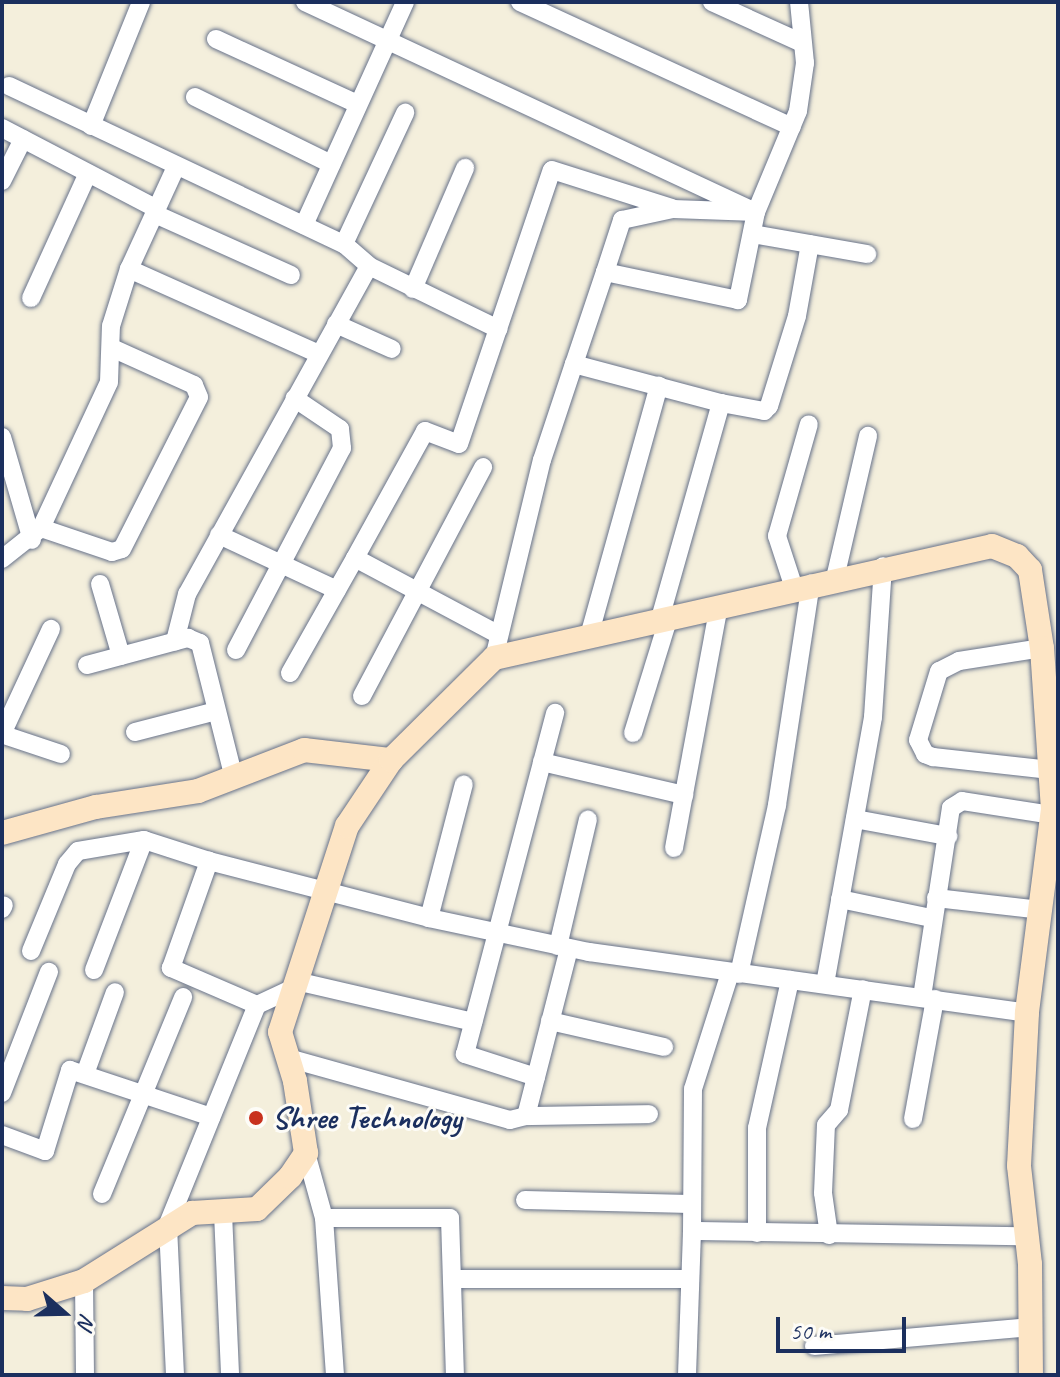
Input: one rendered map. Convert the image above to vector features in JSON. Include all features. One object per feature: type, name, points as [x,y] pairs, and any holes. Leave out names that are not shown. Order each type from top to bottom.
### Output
[{"type":"street","points":[[91,126],[141,2]]},
{"type":"street","points":[[305,2],[756,212]]},
{"type":"street","points":[[304,225],[405,2]]},
{"type":"street","points":[[520,2],[792,127]]},
{"type":"street","points":[[712,2],[802,43]]},
{"type":"street","points":[[605,272],[738,300],[756,212],[792,127],[805,63],[799,2]]},
{"type":"street","points":[[216,39],[357,104]]},
{"type":"street","points":[[9,86],[344,244],[369,266],[498,329]]},
{"type":"street","points":[[195,97],[331,164]]},
{"type":"street","points":[[344,244],[405,113]]},
{"type":"street","points":[[2,128],[156,212],[291,275]]},
{"type":"street","points":[[2,181],[23,139]]},
{"type":"street","points":[[2,559],[36,534],[109,382],[111,326],[129,269],[176,167]]},
{"type":"street","points":[[413,289],[465,168]]},
{"type":"street","points":[[290,673],[425,431],[459,444],[552,170],[673,209]]},
{"type":"street","points":[[31,298],[88,173]]},
{"type":"street","points":[[335,1375],[324,1218],[306,1153],[280,1032],[322,892],[347,826],[391,760],[497,646],[542,460],[622,220],[673,209],[756,212]]},
{"type":"street","points":[[752,234],[867,254]]},
{"type":"street","points":[[574,364],[721,403],[764,411],[769,406],[797,316],[810,244]]},
{"type":"street","points":[[175,641],[187,594],[369,266]]},
{"type":"street","points":[[129,269],[319,354]]},
{"type":"street","points":[[336,324],[392,349]]},
{"type":"street","points":[[36,534],[112,552],[122,549],[199,397],[194,385],[112,348]]},
{"type":"street","points":[[589,636],[659,386]]},
{"type":"street","points":[[236,650],[344,437],[294,398]]},
{"type":"street","points":[[633,733],[721,403]]},
{"type":"street","points":[[809,424],[777,536],[813,583]]},
{"type":"street","points":[[687,1375],[693,1089],[734,974],[777,805],[813,583],[868,436]]},
{"type":"street","points":[[2,437],[36,534]]},
{"type":"street","points":[[362,696],[483,467]]},
{"type":"street","points":[[219,535],[337,590]]},
{"type":"street","points":[[355,558],[417,591],[497,646],[589,636],[883,566],[992,546],[1017,556],[1030,570],[1042,648],[1052,815],[1027,1013],[1019,1166],[1027,1236],[1031,1375]]},
{"type":"street","points":[[825,984],[873,717],[883,566]]},
{"type":"street","points":[[100,584],[121,656]]},
{"type":"street","points":[[674,848],[719,606]]},
{"type":"street","points":[[51,629],[3,734],[61,754]]},
{"type":"street","points":[[87,665],[188,638],[200,643],[234,778]]},
{"type":"street","points":[[1042,648],[959,661],[939,671],[918,740],[925,754],[933,757],[1050,770]]},
{"type":"street","points":[[135,732],[216,711]]},
{"type":"street","points":[[536,1077],[465,1054],[555,713]]},
{"type":"street","points":[[2,833],[96,807],[198,791],[304,750],[391,760]]},
{"type":"street","points":[[542,762],[684,795]]},
{"type":"street","points":[[429,918],[464,784]]},
{"type":"street","points":[[913,1119],[928,998],[931,918],[956,802],[1052,815]]},
{"type":"street","points":[[526,1116],[550,1021],[588,819]]},
{"type":"street","points":[[855,819],[948,836]]},
{"type":"street","points":[[31,951],[72,856],[88,847],[144,840],[322,892],[564,947],[734,974],[1027,1013]]},
{"type":"street","points":[[94,970],[144,840]]},
{"type":"street","points":[[209,861],[171,968],[257,1005]]},
{"type":"street","points":[[936,898],[1042,910]]},
{"type":"street","points":[[840,899],[931,918]]},
{"type":"street","points":[[2,1093],[49,972]]},
{"type":"street","points":[[757,1233],[757,1128],[790,980]]},
{"type":"street","points":[[175,1375],[168,1224],[257,1005],[294,985],[473,1022]]},
{"type":"street","points":[[829,1235],[823,1193],[826,1125],[839,1110],[863,989]]},
{"type":"street","points":[[85,1074],[115,992]]},
{"type":"street","points":[[102,1194],[146,1094],[183,997]]},
{"type":"street","points":[[550,1021],[664,1047]]},
{"type":"street","points":[[288,1058],[510,1120],[526,1116],[649,1114]]},
{"type":"street","points":[[2,1135],[45,1151],[70,1070],[211,1117]]},
{"type":"street","points":[[2,1298],[27,1299],[84,1281],[168,1224],[192,1213],[257,1209],[290,1177],[306,1153]]},
{"type":"street","points":[[525,1200],[690,1204]]},
{"type":"street","points":[[223,1213],[230,1375]]},
{"type":"street","points":[[324,1218],[450,1218],[455,1375]]},
{"type":"street","points":[[692,1231],[1027,1236]]},
{"type":"street","points":[[452,1279],[690,1279]]},
{"type":"street","points":[[84,1281],[85,1375]]},
{"type":"street","points":[[814,1346],[1031,1327]]},
{"type":"place","name":"Shree Technology","points":[[256,1118]]}]
